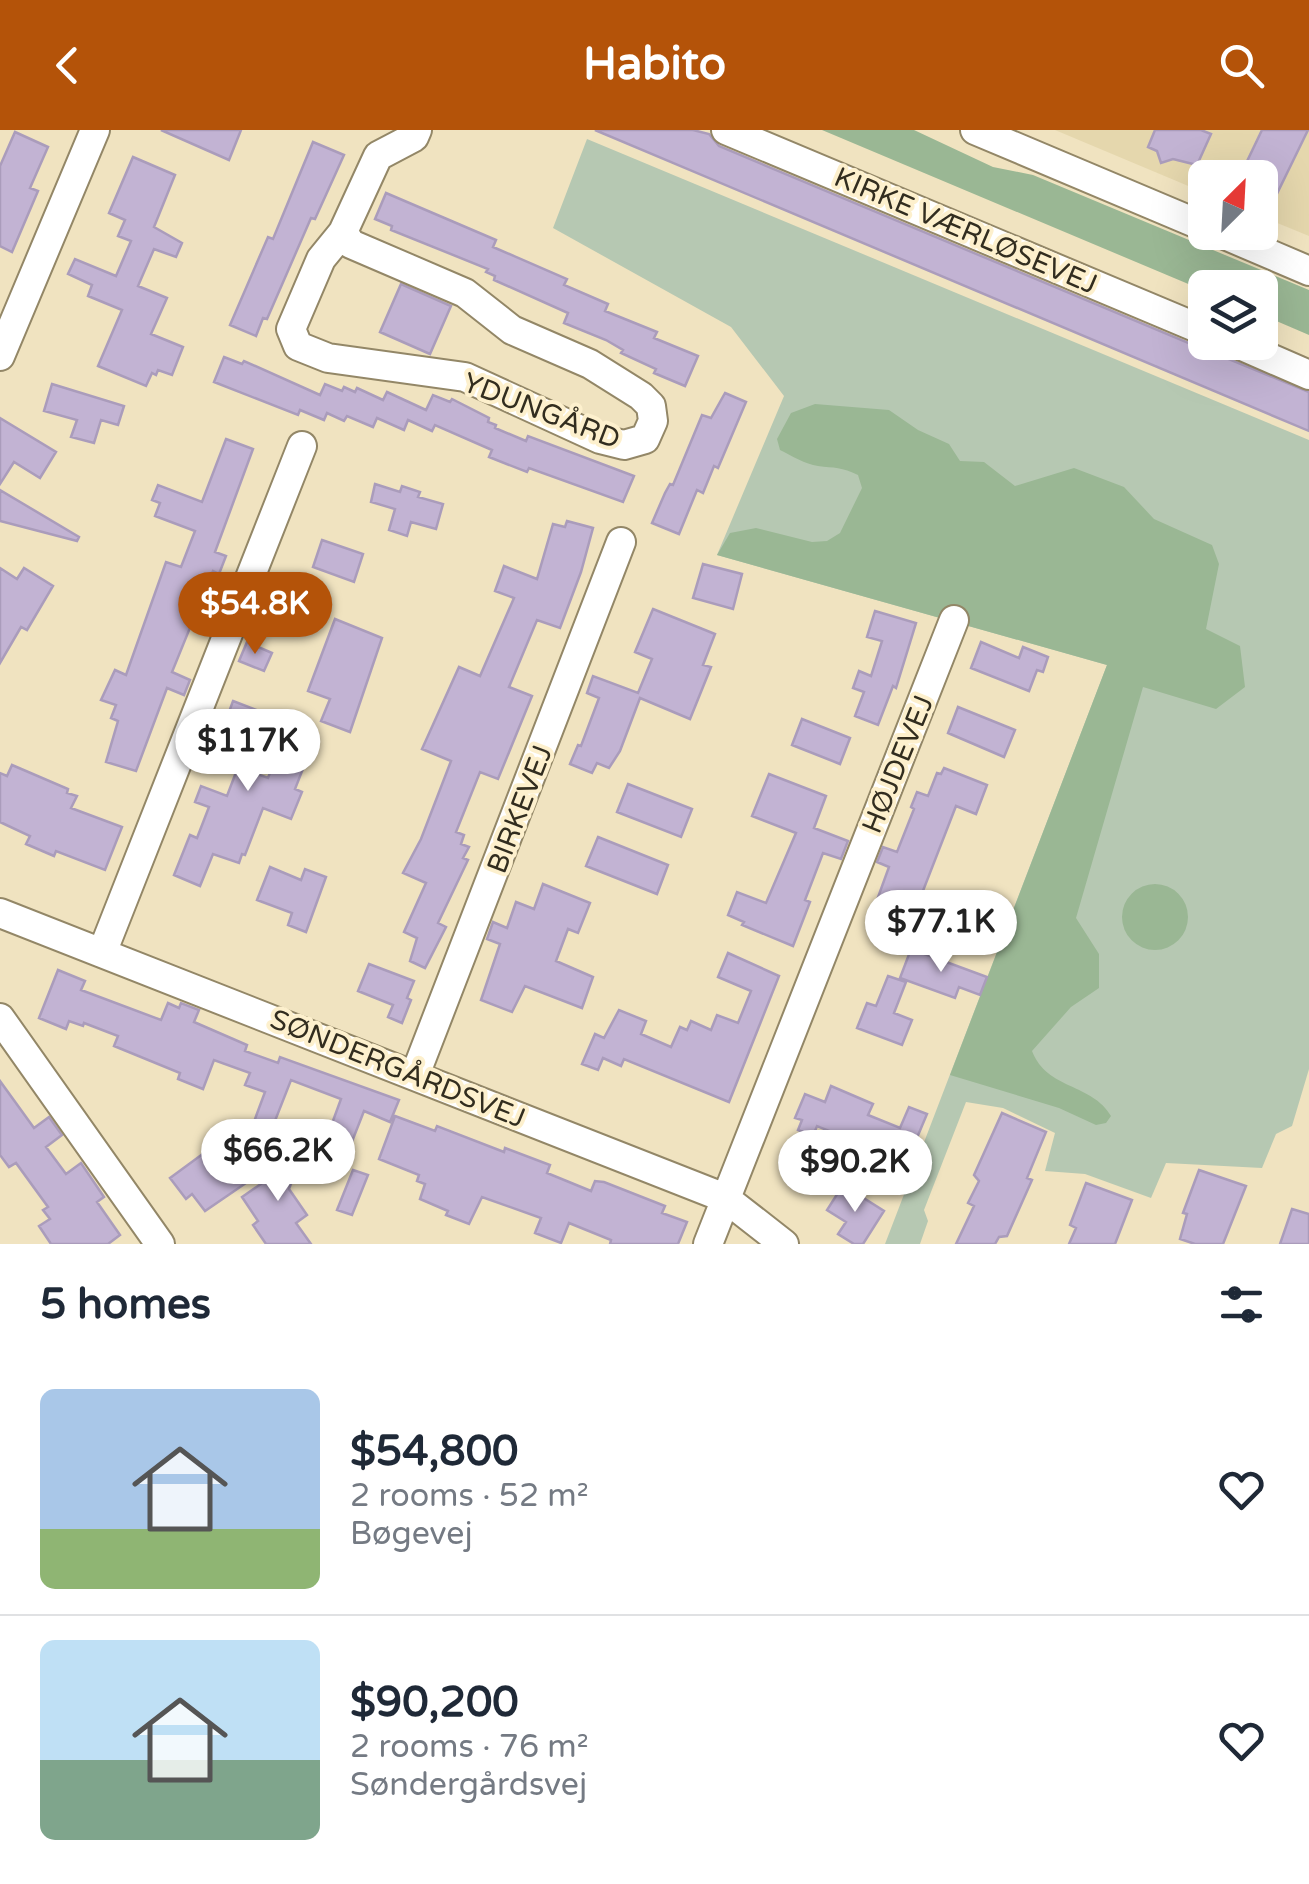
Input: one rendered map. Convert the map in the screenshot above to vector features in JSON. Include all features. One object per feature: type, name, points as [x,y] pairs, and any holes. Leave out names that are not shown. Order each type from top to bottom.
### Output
[{"type":"street","name":"YDUNGÅRD","points":[[343,232],[350,244],[465,293],[512,330],[590,364],[641,396],[651,406],[654,421],[646,439],[624,445],[600,438],[465,377],[328,358],[298,346],[290,329],[321,259],[343,232],[378,156],[414,138],[418,130]]},
{"type":"street","name":"KIRKE VÆRLØSEVEJ","points":[[726,130],[1188,324]]},
{"type":"street","points":[[975,130],[1188,220]]},
{"type":"street","points":[[0,356],[88,132]]},
{"type":"street","points":[[1260,250],[1309,271]]},
{"type":"street","points":[[1275,360],[1309,374]]},
{"type":"street","points":[[102,954],[302,446]]},
{"type":"street","name":"BIRKEVEJ","points":[[415,1075],[621,542]]},
{"type":"street","name":"HØJDEVEJ","points":[[708,1244],[954,620]]},
{"type":"street","name":"SØNDERGÅRDSVEJ","points":[[0,914],[725,1198],[784,1244]]},
{"type":"street","points":[[0,1018],[160,1244]]},
{"type":"shaded area","points":[[1055,130],[1309,130],[1309,236],[1278,223],[1278,160],[1188,160],[1188,186]]},
{"type":"green space","points":[[822,130],[914,130],[993,167],[1033,175],[1188,240],[1188,250],[1213,250],[1261,270],[1188,270],[1188,284]]},
{"type":"green space","points":[[587,139],[1309,440],[1309,1069],[1292,1126],[1276,1134],[1262,1168],[1166,1163],[1151,1198],[1085,1174],[1045,1171],[1055,1133],[1003,1108],[966,1102],[924,1210],[928,1221],[920,1244],[885,1244],[1107,665],[717,555],[784,396],[731,327],[553,228]]},
{"type":"green space","points":[[1278,277],[1309,290],[1309,335],[1278,322]]},
{"type":"green space","points":[[815,404],[889,410],[918,430],[949,444],[960,461],[984,462],[1015,486],[1074,468],[1124,487],[1154,519],[1212,545],[1219,564],[1206,629],[1240,646],[1245,687],[1216,709],[1143,687],[1076,918],[1099,954],[1099,988],[1071,1007],[1032,1051],[1048,1073],[1103,1105],[1111,1116],[1106,1123],[1096,1125],[1059,1108],[950,1075],[1107,665],[717,555],[730,533],[756,528],[812,542],[827,541],[840,533],[862,488],[858,475],[803,462],[780,450],[777,439],[791,413]]},
{"type":"green space","points":[[1155,884],[1179,893],[1188,917],[1179,941],[1155,950],[1131,941],[1122,917],[1131,893]]},
{"type":"building","points":[[161,130],[241,130],[229,160]]},
{"type":"building","points":[[595,130],[693,130],[709,134],[719,146],[1188,343],[1188,360],[1231,360],[1309,392],[1309,431]]},
{"type":"building","points":[[1155,130],[1201,130],[1211,134],[1199,160],[1188,163],[1173,159],[1161,163],[1157,151],[1148,147]]},
{"type":"building","points":[[1262,130],[1308,130],[1278,192],[1278,160],[1248,160]]},
{"type":"building","points":[[15,132],[48,147],[30,188],[38,191],[12,252],[0,246],[0,166]]},
{"type":"building","points":[[313,142],[344,155],[256,336],[230,325],[268,237],[273,239]]},
{"type":"building","points":[[133,157],[175,175],[154,227],[182,243],[176,257],[154,249],[138,286],[167,298],[151,334],[183,347],[172,375],[158,370],[146,386],[98,366],[122,310],[88,296],[92,285],[68,274],[75,259],[116,276],[131,241],[118,236],[125,220],[109,213]]},
{"type":"building","points":[[386,193],[496,240],[493,247],[567,279],[564,285],[608,304],[605,311],[657,332],[654,338],[698,356],[685,386],[654,373],[656,369],[621,353],[623,350],[606,340],[564,323],[568,313],[494,280],[495,276],[486,272],[488,269],[391,230],[392,226],[375,219]]},
{"type":"building","points":[[401,284],[451,306],[430,354],[380,332]]},
{"type":"building","points":[[224,357],[242,364],[244,361],[320,395],[325,384],[342,391],[344,387],[355,392],[357,388],[383,400],[387,392],[426,410],[433,395],[450,402],[452,399],[489,418],[495,428],[526,441],[528,436],[634,476],[623,502],[489,457],[492,450],[435,425],[432,431],[408,420],[404,430],[377,418],[373,427],[347,416],[344,421],[327,413],[324,420],[300,410],[298,415],[214,382]]},
{"type":"building","points":[[52,384],[124,406],[118,425],[101,420],[94,443],[71,437],[77,420],[44,411]]},
{"type":"building","points":[[725,393],[746,402],[718,468],[714,466],[703,493],[697,490],[679,534],[652,523],[665,493],[673,485],[702,415],[711,418]]},
{"type":"building","points":[[0,418],[56,452],[40,478],[14,462],[0,484]]},
{"type":"building","points":[[226,439],[253,449],[215,552],[226,556],[219,574],[213,571],[172,672],[190,680],[184,695],[167,688],[136,771],[106,762],[118,721],[111,718],[116,705],[101,700],[115,670],[126,675],[166,562],[181,567],[195,531],[155,516],[160,503],[152,500],[158,485],[202,502]]},
{"type":"building","points":[[375,484],[400,492],[402,486],[420,492],[418,497],[443,504],[436,529],[411,522],[407,536],[389,530],[395,509],[371,502]]},
{"type":"building","points":[[0,490],[79,537],[77,541],[0,521]]},
{"type":"building","points":[[567,521],[593,528],[581,572],[560,628],[537,620],[509,687],[532,696],[498,779],[480,772],[456,832],[464,835],[461,844],[469,847],[463,858],[468,860],[438,923],[446,927],[425,968],[410,961],[417,938],[404,932],[426,883],[403,873],[421,839],[451,761],[422,749],[459,667],[480,676],[514,598],[495,591],[504,566],[537,579],[553,524],[565,527]]},
{"type":"building","points":[[322,540],[363,554],[354,582],[313,567]]},
{"type":"building","points":[[703,564],[742,574],[733,609],[693,598]]},
{"type":"building","points":[[0,568],[17,579],[24,568],[53,586],[27,630],[21,627],[0,663]]},
{"type":"building","points":[[653,609],[715,634],[703,665],[711,667],[690,719],[640,698],[620,751],[609,768],[597,763],[592,773],[570,764],[599,698],[587,693],[593,676],[638,693],[652,659],[635,652]]},
{"type":"building","points":[[875,611],[916,623],[896,688],[893,686],[878,725],[855,716],[864,692],[853,688],[859,671],[871,676],[882,641],[867,637]]},
{"type":"building","points":[[335,619],[382,638],[350,732],[321,721],[330,699],[308,691]]},
{"type":"building","points":[[247,642],[272,653],[264,671],[239,661]]},
{"type":"building","points":[[981,642],[1019,658],[1023,647],[1048,657],[1043,672],[1037,670],[1029,691],[971,668]]},
{"type":"building","points":[[233,701],[317,733],[295,789],[302,792],[291,819],[263,808],[239,863],[213,854],[200,886],[174,875],[190,835],[197,838],[209,807],[195,802],[201,786],[227,796],[238,767],[268,778],[279,750],[258,741],[261,733],[226,720]]},
{"type":"building","points":[[958,707],[1015,730],[1004,757],[948,733]]},
{"type":"building","points":[[802,719],[850,738],[840,764],[792,745]]},
{"type":"building","points":[[12,765],[68,789],[67,793],[77,796],[71,808],[122,827],[105,870],[26,844],[30,836],[0,822],[0,773],[7,776]]},
{"type":"building","points":[[944,768],[987,785],[976,814],[956,806],[914,914],[877,900],[889,867],[877,862],[883,847],[897,852],[917,792],[928,796],[937,773],[941,774]]},
{"type":"building","points":[[769,774],[826,796],[814,828],[848,841],[841,859],[823,853],[793,946],[728,915],[737,892],[766,903],[796,833],[752,816]]},
{"type":"building","points":[[628,784],[692,809],[681,837],[617,812]]},
{"type":"building","points":[[598,837],[668,865],[657,894],[586,866]]},
{"type":"building","points":[[270,867],[301,880],[305,869],[326,877],[306,932],[288,925],[292,913],[257,900]]},
{"type":"building","points":[[543,884],[590,903],[578,933],[568,929],[556,961],[593,977],[582,1008],[525,986],[512,1012],[481,1000],[500,944],[487,939],[493,922],[507,928],[516,902],[534,909]]},
{"type":"building","points":[[911,949],[987,977],[980,995],[959,987],[955,998],[900,978]]},
{"type":"building","points":[[728,953],[779,976],[729,1102],[624,1059],[621,1066],[603,1058],[598,1070],[582,1064],[595,1034],[604,1038],[619,1010],[646,1021],[641,1034],[671,1047],[680,1027],[687,1030],[691,1021],[711,1030],[717,1015],[738,1023],[751,991],[718,977]]},
{"type":"building","points":[[369,964],[414,981],[402,1023],[388,1017],[393,1005],[358,991]]},
{"type":"building","points":[[58,970],[85,981],[81,990],[161,1020],[168,1003],[179,1008],[181,1003],[199,1010],[194,1022],[247,1045],[245,1051],[278,1063],[280,1057],[399,1100],[390,1122],[364,1111],[342,1167],[319,1159],[341,1099],[291,1080],[273,1126],[255,1119],[265,1092],[245,1085],[250,1073],[214,1060],[203,1089],[178,1079],[180,1073],[114,1046],[118,1036],[84,1023],[83,1026],[69,1021],[66,1029],[39,1018]]},
{"type":"building","points":[[888,976],[906,982],[894,1013],[912,1020],[902,1045],[857,1028],[867,1003],[876,1006]]},
{"type":"building","points":[[0,1081],[34,1128],[49,1117],[62,1135],[46,1147],[66,1174],[81,1163],[104,1197],[97,1202],[120,1235],[108,1244],[51,1244],[39,1226],[50,1219],[43,1210],[48,1207],[16,1163],[9,1167],[0,1155]]},
{"type":"building","points":[[831,1086],[873,1104],[868,1115],[900,1128],[909,1107],[927,1114],[908,1159],[900,1155],[894,1168],[866,1157],[872,1148],[817,1126],[813,1136],[798,1130],[802,1120],[795,1118],[805,1094],[825,1102]]},
{"type":"building","points":[[1002,1113],[1046,1132],[1027,1178],[1032,1180],[1007,1236],[999,1237],[995,1244],[956,1244],[974,1206],[968,1203],[979,1181],[974,1175]]},
{"type":"building","points":[[395,1116],[435,1131],[437,1126],[550,1165],[547,1173],[591,1191],[595,1181],[604,1182],[665,1206],[662,1213],[687,1222],[678,1244],[610,1244],[611,1240],[569,1223],[561,1243],[535,1233],[541,1218],[482,1197],[469,1224],[420,1199],[425,1184],[417,1181],[419,1175],[379,1159]]},
{"type":"building","points":[[219,1142],[246,1183],[205,1211],[192,1194],[186,1199],[170,1178]]},
{"type":"building","points":[[281,1147],[302,1154],[289,1189],[307,1215],[296,1223],[311,1244],[266,1244],[253,1225],[258,1221],[242,1197],[271,1177]]},
{"type":"building","points":[[353,1170],[368,1175],[352,1215],[337,1210]]},
{"type":"building","points":[[1199,1170],[1246,1186],[1223,1244],[1195,1244],[1180,1239],[1187,1214],[1183,1213]]},
{"type":"building","points":[[1086,1183],[1132,1200],[1115,1244],[1069,1244],[1076,1228],[1070,1225]]},
{"type":"building","points":[[843,1185],[884,1211],[863,1244],[854,1244],[838,1234],[846,1222],[827,1210]]},
{"type":"building","points":[[1292,1209],[1309,1214],[1309,1244],[1280,1244]]}]
